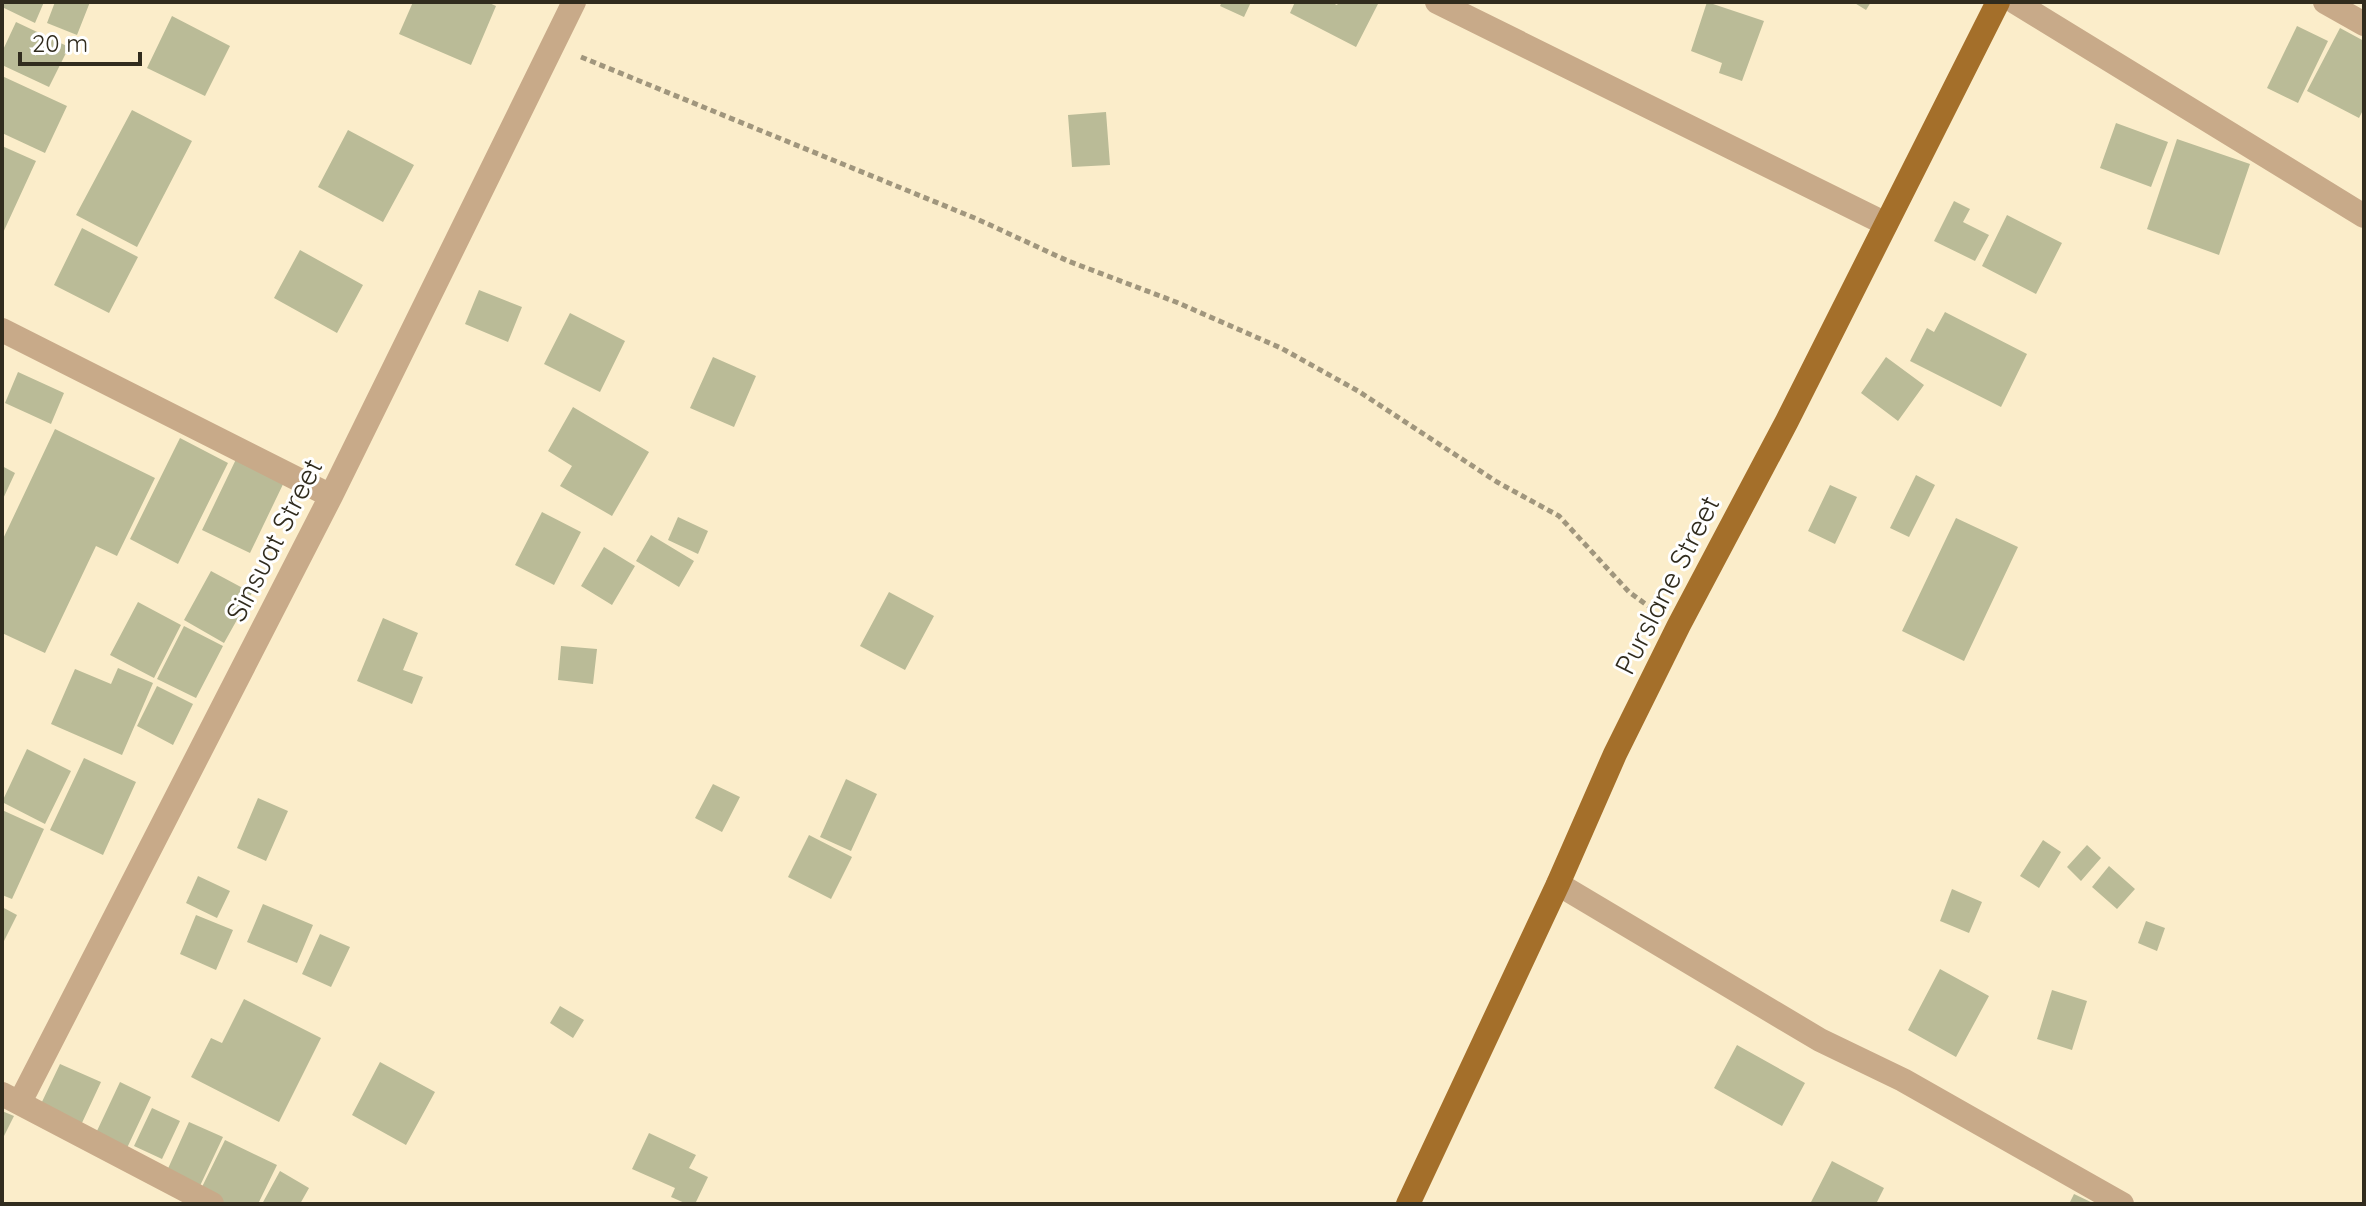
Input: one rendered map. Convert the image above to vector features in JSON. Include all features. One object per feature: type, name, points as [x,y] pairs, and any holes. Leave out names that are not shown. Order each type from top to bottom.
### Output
[{"type":"main road","name":"Purslane Street","points":[[1408,1204],[1558,884],[1615,754],[1998,2]]},
{"type":"street","name":"Sinsuat Street","points":[[11,1098],[331,496],[574,2]]},
{"type":"street","points":[[1437,2],[1886,224]]},
{"type":"street","points":[[2015,2],[2364,216]]},
{"type":"street","points":[[2325,2],[2364,24]]},
{"type":"street","points":[[2,330],[331,496]]},
{"type":"street","points":[[1558,884],[1820,1040],[1903,1080],[2122,1204]]},
{"type":"street","points":[[11,1098],[212,1204]]},
{"type":"path","points":[[554,46],[977,219],[1068,261],[1176,302],[1281,348],[1358,391],[1497,482],[1559,516],[1629,592],[1679,625]]},
{"type":"building","points":[[2,2],[44,2],[35,23],[2,7]]},
{"type":"building","points":[[55,2],[90,2],[77,35],[47,23]]},
{"type":"building","points":[[413,2],[487,2],[496,6],[471,65],[399,34]]},
{"type":"building","points":[[1222,2],[1251,2],[1244,17],[1220,6]]},
{"type":"building","points":[[1295,2],[1330,2],[1337,5],[1339,2],[1379,2],[1356,47],[1290,13]]},
{"type":"building","points":[[1707,2],[1764,21],[1742,81],[1719,73],[1722,63],[1691,51]]},
{"type":"building","points":[[1853,2],[1871,2],[1866,10]]},
{"type":"building","points":[[172,16],[230,46],[205,96],[147,68]]},
{"type":"building","points":[[16,22],[69,47],[49,87],[2,65],[2,52]]},
{"type":"building","points":[[2297,26],[2328,41],[2298,103],[2267,88]]},
{"type":"building","points":[[2340,28],[2364,41],[2364,108],[2359,118],[2307,91]]},
{"type":"building","points":[[2,76],[67,106],[45,153],[2,133]]},
{"type":"building","points":[[132,110],[192,141],[137,247],[76,215]]},
{"type":"building","points":[[1106,112],[1110,165],[1072,167],[1068,115]]},
{"type":"building","points":[[2116,123],[2168,142],[2151,187],[2100,168]]},
{"type":"building","points":[[348,130],[414,165],[383,222],[318,187]]},
{"type":"building","points":[[2177,139],[2250,164],[2219,255],[2147,229]]},
{"type":"building","points":[[2,146],[36,161],[2,235]]},
{"type":"building","points":[[1954,201],[1970,209],[1963,222],[1989,235],[1975,261],[1934,241]]},
{"type":"building","points":[[2007,215],[2062,243],[2036,294],[1982,266]]},
{"type":"building","points":[[82,228],[138,257],[109,313],[54,285]]},
{"type":"building","points":[[300,250],[363,285],[337,333],[274,298]]},
{"type":"building","points":[[479,290],[522,307],[508,342],[465,324]]},
{"type":"building","points":[[1945,312],[2027,354],[2001,407],[1910,361],[1927,328],[1934,332]]},
{"type":"building","points":[[570,313],[625,341],[600,392],[544,364]]},
{"type":"building","points":[[713,357],[756,376],[734,427],[690,408]]},
{"type":"building","points":[[1886,357],[1924,385],[1898,421],[1861,393]]},
{"type":"building","points":[[18,372],[64,393],[51,424],[5,403]]},
{"type":"building","points":[[573,407],[649,452],[612,516],[560,486],[572,466],[548,451]]},
{"type":"building","points":[[55,429],[155,478],[117,556],[96,546],[45,653],[2,633],[2,541]]},
{"type":"building","points":[[180,438],[228,463],[178,564],[130,539]]},
{"type":"building","points":[[239,453],[287,476],[250,553],[202,530]]},
{"type":"building","points":[[2,466],[15,473],[2,501]]},
{"type":"building","points":[[1916,475],[1935,485],[1909,537],[1890,528]]},
{"type":"building","points":[[1830,485],[1857,497],[1835,544],[1808,531]]},
{"type":"building","points":[[542,512],[581,532],[554,585],[515,565]]},
{"type":"building","points":[[678,517],[708,531],[698,554],[668,540]]},
{"type":"building","points":[[1956,518],[2018,547],[1964,661],[1902,631]]},
{"type":"building","points":[[651,535],[694,561],[679,587],[636,561]]},
{"type":"building","points":[[604,547],[635,566],[612,605],[581,586]]},
{"type":"building","points":[[211,571],[252,593],[224,643],[184,620]]},
{"type":"building","points":[[889,592],[934,616],[905,670],[860,646]]},
{"type":"building","points":[[138,602],[181,625],[154,678],[110,655]]},
{"type":"building","points":[[383,618],[418,633],[403,670],[423,677],[412,704],[357,681]]},
{"type":"building","points":[[184,626],[223,646],[196,698],[157,679]]},
{"type":"building","points":[[561,646],[597,649],[593,684],[558,680]]},
{"type":"building","points":[[118,668],[153,683],[122,755],[51,724],[75,669],[111,684]]},
{"type":"building","points":[[157,686],[193,704],[173,745],[137,726]]},
{"type":"building","points":[[27,749],[71,771],[45,824],[2,802]]},
{"type":"building","points":[[84,758],[136,782],[103,855],[50,830]]},
{"type":"building","points":[[846,779],[877,794],[851,851],[820,837]]},
{"type":"building","points":[[713,784],[740,797],[722,832],[695,818]]},
{"type":"building","points":[[258,798],[288,811],[266,861],[237,848]]},
{"type":"building","points":[[2,810],[44,829],[12,899],[2,895]]},
{"type":"building","points":[[809,835],[852,857],[831,899],[788,877]]},
{"type":"building","points":[[2043,840],[2061,852],[2039,888],[2020,876]]},
{"type":"building","points":[[2087,845],[2101,858],[2081,881],[2067,867]]},
{"type":"building","points":[[2109,866],[2135,889],[2117,909],[2092,887]]},
{"type":"building","points":[[198,876],[230,891],[217,918],[186,903]]},
{"type":"building","points":[[1952,889],[1982,902],[1969,933],[1940,921]]},
{"type":"building","points":[[263,904],[313,925],[297,963],[247,942]]},
{"type":"building","points":[[2,907],[17,915],[2,945]]},
{"type":"building","points":[[196,915],[233,930],[216,970],[180,954]]},
{"type":"building","points":[[2146,921],[2165,928],[2157,951],[2138,943]]},
{"type":"building","points":[[320,934],[350,947],[331,987],[302,974]]},
{"type":"building","points":[[1940,969],[1989,996],[1956,1057],[1908,1030]]},
{"type":"building","points":[[2052,990],[2087,1001],[2072,1050],[2037,1039]]},
{"type":"building","points":[[244,999],[321,1038],[279,1122],[191,1077],[211,1038],[222,1043]]},
{"type":"building","points":[[560,1006],[584,1020],[573,1038],[550,1023]]},
{"type":"building","points":[[1737,1045],[1805,1083],[1782,1126],[1714,1088]]},
{"type":"building","points":[[380,1062],[435,1092],[406,1145],[352,1115]]},
{"type":"building","points":[[60,1064],[101,1082],[81,1125],[40,1106]]},
{"type":"building","points":[[120,1082],[151,1097],[127,1148],[96,1133]]},
{"type":"building","points":[[152,1108],[180,1121],[162,1159],[134,1146]]},
{"type":"building","points":[[2,1111],[14,1116],[2,1140]]},
{"type":"building","points":[[189,1122],[223,1137],[199,1188],[166,1173]]},
{"type":"building","points":[[649,1133],[696,1155],[689,1168],[708,1177],[695,1204],[671,1197],[675,1188],[632,1169]]},
{"type":"building","points":[[225,1140],[277,1165],[258,1204],[225,1204],[200,1191]]},
{"type":"building","points":[[1832,1161],[1884,1188],[1876,1204],[1810,1204]]},
{"type":"building","points":[[280,1171],[309,1188],[300,1204],[262,1204]]},
{"type":"building","points":[[2074,1194],[2095,1204],[2069,1204]]}]
